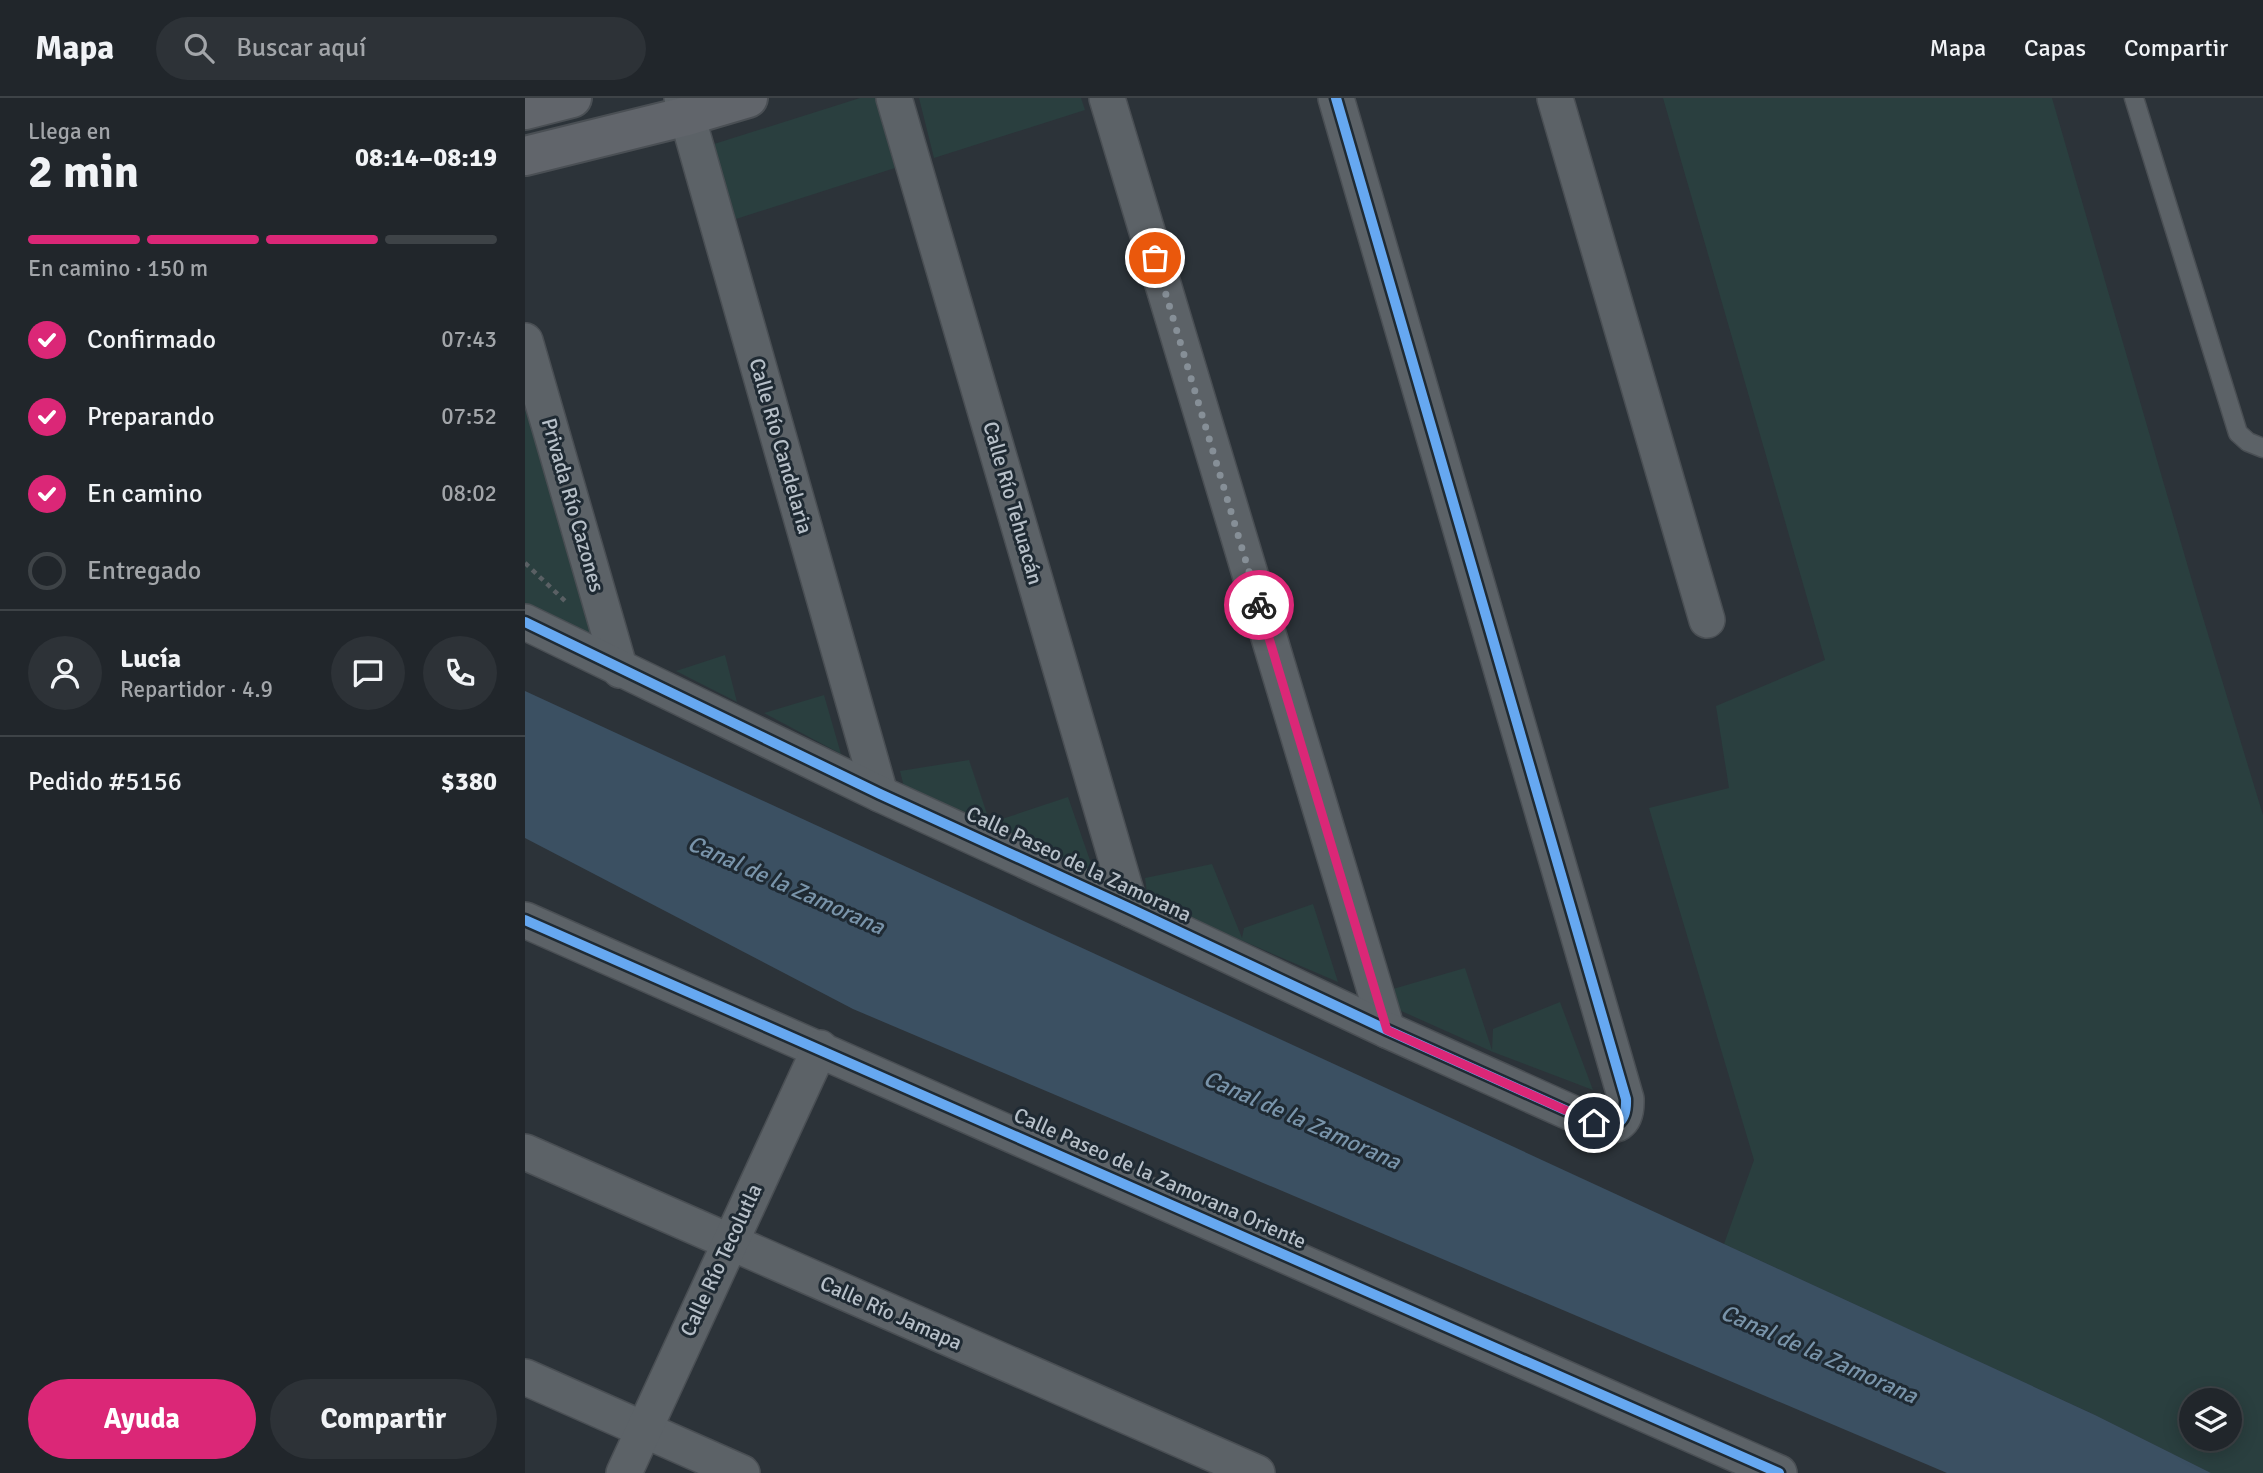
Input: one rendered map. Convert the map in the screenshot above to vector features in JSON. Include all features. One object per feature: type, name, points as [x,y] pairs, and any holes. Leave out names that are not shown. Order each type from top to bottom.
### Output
[{"type":"street","points":[[525,110],[572,98]]},
{"type":"street","points":[[525,156],[684,107],[748,98]]},
{"type":"street","name":"Calle Río Tehuacán","points":[[894,98],[1131,909]]},
{"type":"street","points":[[1107,98],[1387,1030]]},
{"type":"street","name":"Calle Paseo de la Zamorana","points":[[525,622],[880,794],[1387,1030],[1594,1123],[1609,1127],[1620,1122],[1627,1112],[1626,1100],[1336,98]]},
{"type":"street","points":[[1555,98],[1707,620]]},
{"type":"street","name":"Calle Río Candelaria","points":[[684,107],[880,794]]},
{"type":"street","name":"Privada Río Cazones","points":[[525,341],[620,670]]},
{"type":"street","name":"Calle Paseo de la Zamorana Oriente","points":[[525,920],[1779,1473]]},
{"type":"street","name":"Calle Río Tecolutla","points":[[624,1473],[820,1048]]},
{"type":"street","name":"Calle Río Jamapa","points":[[525,1152],[1257,1473]]},
{"type":"street","points":[[525,1377],[742,1473]]},
{"type":"lane","points":[[2134,98],[2238,433],[2248,442],[2263,448]]},
{"type":"green space","points":[[860,98],[875,98],[895,168],[736,219],[711,145]]},
{"type":"green space","points":[[919,98],[1081,98],[1085,110],[934,158]]},
{"type":"green space","points":[[1663,98],[2052,98],[2263,815],[2263,1473],[2211,1473],[2095,1415],[1724,1244],[1754,1160],[1649,808],[1729,788],[1716,706],[1825,660]]},
{"type":"green space","points":[[525,409],[596,639],[525,606]]},
{"type":"green space","points":[[725,655],[737,702],[676,671]]},
{"type":"green space","points":[[824,695],[841,754],[764,713]]},
{"type":"green space","points":[[969,760],[991,826],[904,787],[900,771]]},
{"type":"green space","points":[[1068,797],[1094,872],[1001,832],[1002,819]]},
{"type":"green space","points":[[1212,864],[1242,938],[1244,928],[1313,904],[1338,982],[1148,900],[1145,878]]},
{"type":"green space","points":[[1465,968],[1492,1050],[1493,1029],[1560,1002],[1593,1090],[1493,1052],[1399,1010],[1393,989]]},
{"type":"water","name":"Canal de la Zamorana","points":[[525,691],[2095,1415],[2211,1473],[1947,1473],[853,1009],[525,838]]},
{"type":"cycle path","points":[[525,622],[880,794],[1387,1030],[1594,1123],[1619,1123],[1625,1114],[1626,1099],[1336,98]]},
{"type":"cycle path","points":[[525,920],[1779,1473]]},
{"type":"way so far","points":[[1155,258],[1259,605]]},
{"type":"route","points":[[1259,605],[1387,1030],[1594,1123]]}]
